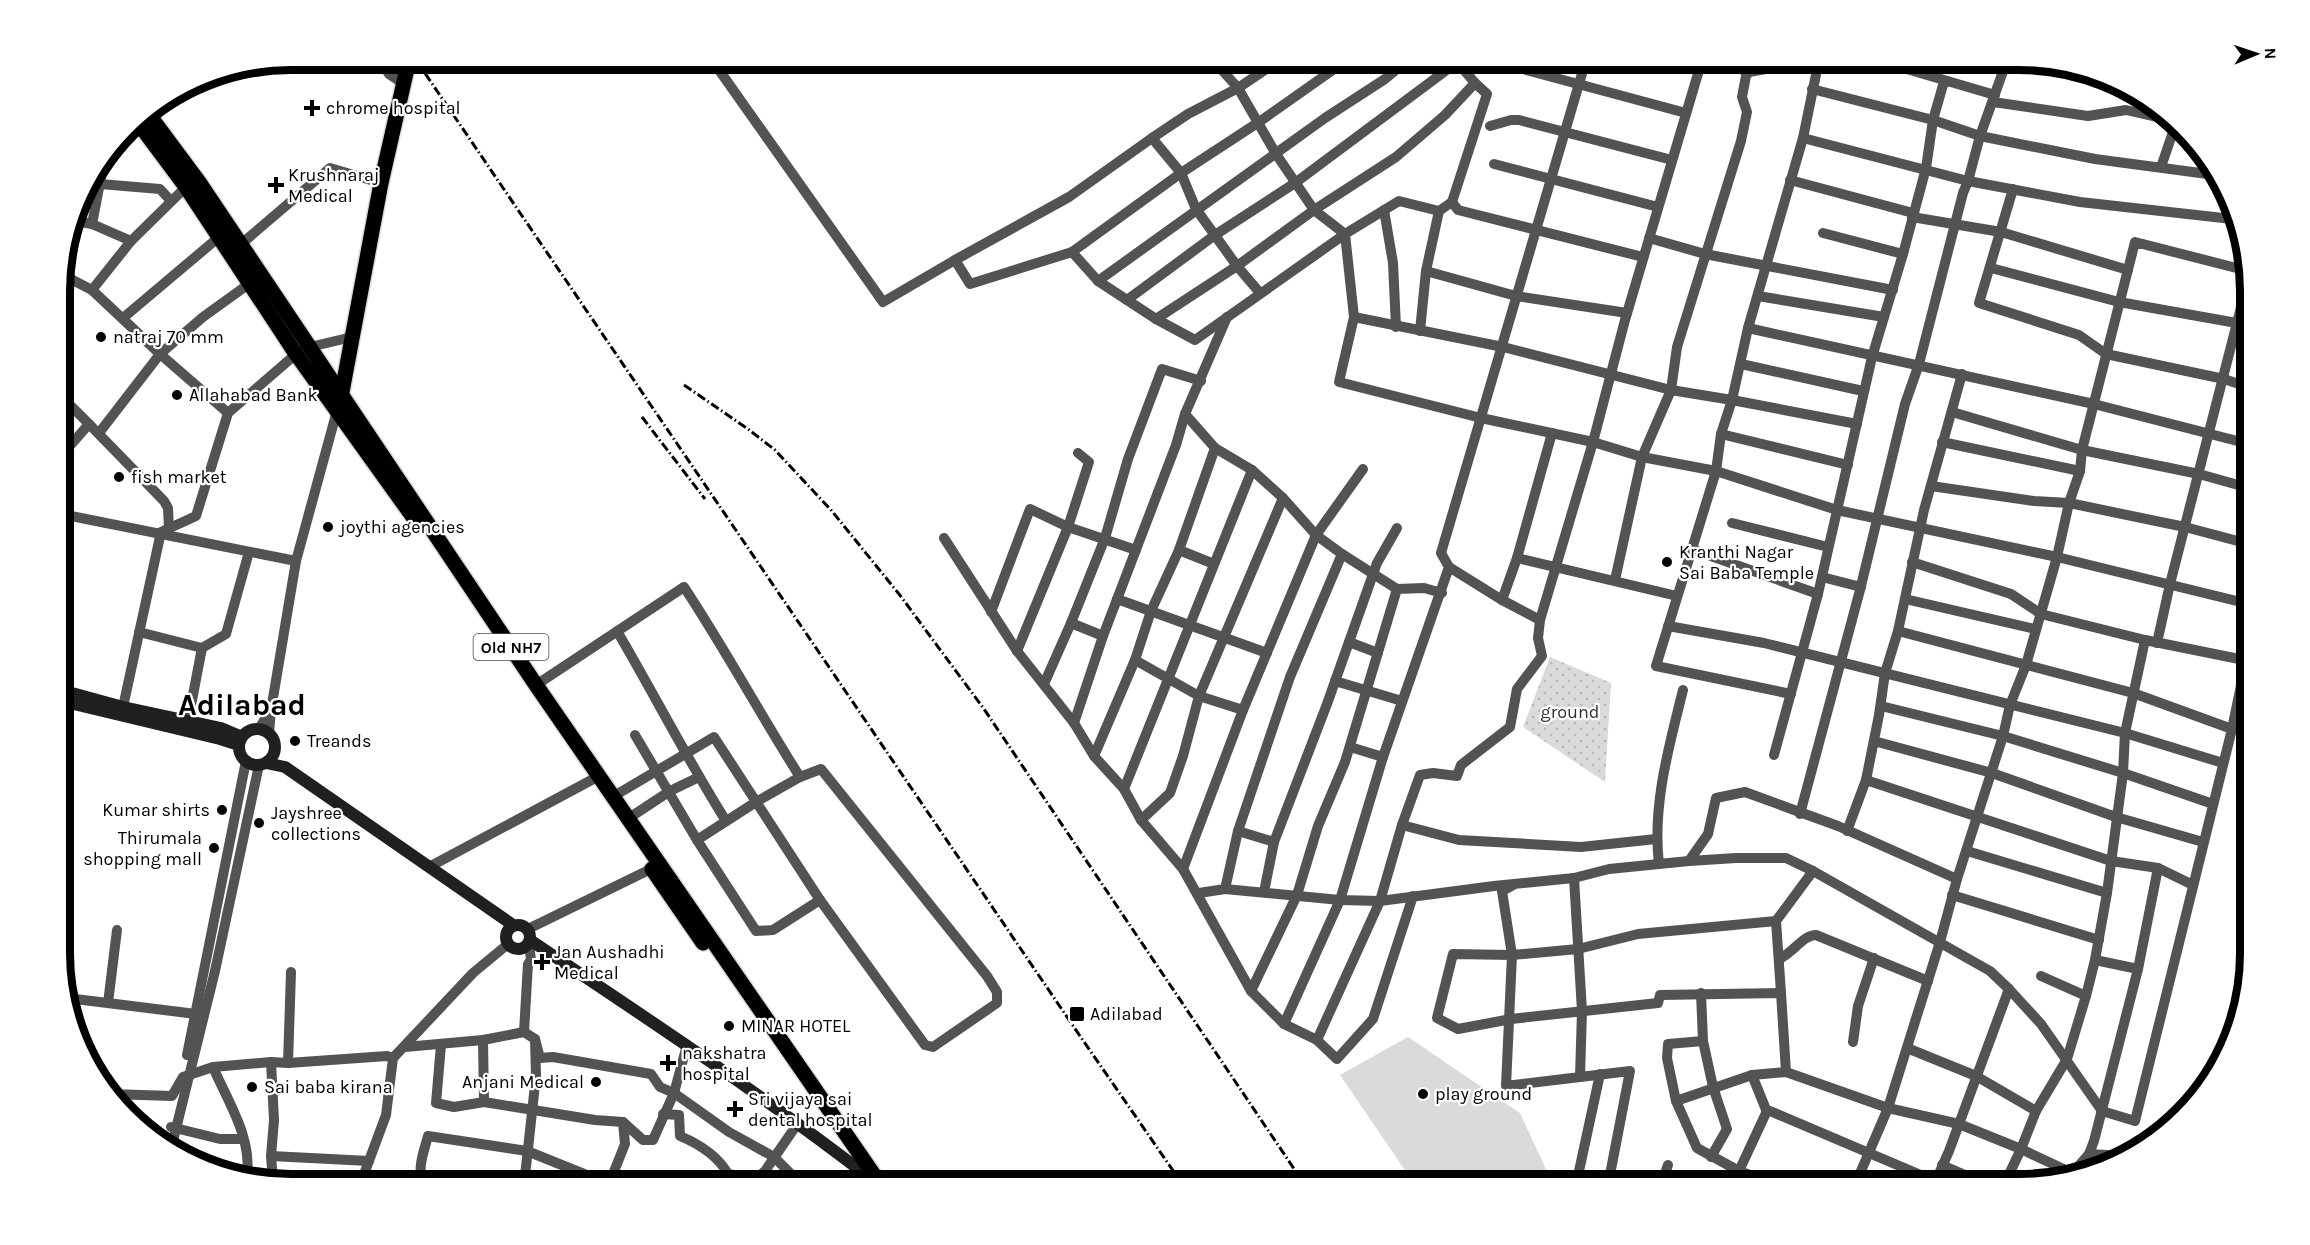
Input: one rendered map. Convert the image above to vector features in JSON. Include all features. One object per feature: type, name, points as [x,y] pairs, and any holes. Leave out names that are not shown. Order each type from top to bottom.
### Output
[{"type":"main road","points":[[342,392],[381,183],[407,70]]},
{"type":"main road","name":"Old NH7","points":[[153,119],[187,164],[240,245],[255,280],[303,350],[342,392],[595,778],[614,796],[656,867],[867,1174]]},
{"type":"main road","points":[[142,128],[186,187],[219,237],[255,280]]},
{"type":"main road","name":"old NH7","points":[[303,350],[337,409],[656,867]]},
{"type":"main road","points":[[70,692],[123,707],[221,728],[240,741]]},
{"type":"main road","points":[[70,703],[220,739],[240,741]]},
{"type":"main road","points":[[285,767],[246,761],[240,753],[240,741],[249,731],[264,731],[274,741],[275,750],[285,767],[513,925],[522,925],[529,937],[798,1123],[862,1174]]},
{"type":"main road","points":[[263,764],[272,758],[275,750]]},
{"type":"main road","points":[[513,925],[507,932],[508,944],[519,949],[529,937]]},
{"type":"street","points":[[386,70],[404,84]]},
{"type":"street","points":[[719,70],[883,302],[1069,197],[1188,114],[1238,88],[1265,70]]},
{"type":"street","points":[[1223,70],[1238,88],[1276,154],[1314,210],[1345,234],[1354,317],[1339,382],[1481,418],[1593,442],[1642,457],[1716,471],[1837,510],[2057,557],[2240,602]]},
{"type":"street","points":[[955,260],[970,284],[1072,252],[1180,173],[1259,122],[1333,70]]},
{"type":"street","points":[[1098,281],[1196,209],[1396,70]]},
{"type":"street","points":[[1127,300],[1215,235],[1295,183],[1448,70]]},
{"type":"street","points":[[1420,331],[1426,271],[1439,211],[1452,202],[1487,94],[1465,70]]},
{"type":"street","points":[[1526,70],[1686,113]]},
{"type":"street","points":[[1540,620],[1502,600],[1449,567],[1442,553],[1583,70]]},
{"type":"street","points":[[1317,1040],[1380,901],[1402,825],[1420,775],[1433,773],[1457,776],[1461,765],[1511,725],[1517,690],[1542,656],[1538,638],[1540,620],[1593,442],[1643,257],[1699,70]]},
{"type":"street","points":[[1743,70],[1749,72],[1760,70]]},
{"type":"street","points":[[1791,694],[1656,666],[1716,471],[1720,434],[1732,400],[1736,378],[1742,364],[1748,328],[1803,138],[1817,70]]},
{"type":"street","points":[[1908,70],[1994,99],[2088,116],[2126,110],[2154,117]]},
{"type":"street","points":[[1800,814],[1861,586],[1905,404],[1919,364],[1980,136],[2004,70]]},
{"type":"street","points":[[1615,580],[1642,457],[1671,390],[1677,347],[1741,141],[1747,112],[1742,97],[1746,76],[1749,72]]},
{"type":"street","points":[[1774,755],[1818,594],[1863,391],[1903,254],[1926,168],[1933,120],[1943,85],[1946,82]]},
{"type":"street","points":[[1156,319],[1237,266],[1314,210],[1396,157],[1445,115],[1475,83]]},
{"type":"street","points":[[1812,89],[1933,120],[1980,136],[2095,159],[2205,174]]},
{"type":"street","points":[[1490,126],[1515,119],[1672,160]]},
{"type":"street","points":[[2161,167],[2172,132]]},
{"type":"street","points":[[1152,138],[1180,173],[1196,209],[1237,266],[1260,293]]},
{"type":"street","points":[[1803,138],[1926,168],[1968,181],[2080,202],[2227,218]]},
{"type":"street","points":[[1494,164],[1658,207]]},
{"type":"street","points":[[240,245],[330,168],[381,183]]},
{"type":"street","points":[[1790,180],[1913,215],[2001,232],[2128,270]]},
{"type":"street","points":[[99,182],[160,189],[170,200]]},
{"type":"street","points":[[92,290],[131,241],[170,200],[186,187]]},
{"type":"street","points":[[2013,189],[1979,303],[2079,335],[2106,354],[2240,384]]},
{"type":"street","points":[[92,224],[95,190]]},
{"type":"street","points":[[1072,252],[1098,281],[1156,319],[1195,340],[1345,234],[1399,201],[1439,211]]},
{"type":"street","points":[[1452,202],[1458,210],[1643,257]]},
{"type":"street","points":[[1384,210],[1393,263],[1396,327]]},
{"type":"street","points":[[81,222],[92,224],[131,241]]},
{"type":"street","points":[[1823,233],[1903,254]]},
{"type":"street","points":[[123,318],[219,237]]},
{"type":"street","points":[[1649,238],[1705,254],[1893,290]]},
{"type":"street","points":[[1859,1174],[1888,1108],[1940,942],[1952,895],[1992,773],[2010,705],[2026,665],[2057,557],[2135,242],[2238,269]]},
{"type":"street","points":[[1991,268],[2119,302],[2240,322]]},
{"type":"street","points":[[1426,271],[1516,296],[1627,313]]},
{"type":"street","points":[[71,279],[92,290],[160,354],[228,412]]},
{"type":"street","points":[[99,433],[160,354],[203,317],[255,280]]},
{"type":"street","points":[[1758,296],[1884,317]]},
{"type":"street","points":[[1074,723],[1103,636],[1176,445],[1185,414],[1227,317]]},
{"type":"street","points":[[1354,317],[1503,347],[1671,390],[1857,424]]},
{"type":"street","points":[[1748,328],[2094,404],[2240,442]]},
{"type":"street","points":[[2157,643],[2209,433],[2240,332]]},
{"type":"street","points":[[165,530],[196,516],[228,412],[303,350],[352,337]]},
{"type":"street","points":[[1742,364],[1863,391]]},
{"type":"street","points":[[1044,684],[1105,538],[1128,459],[1162,369],[1201,381]]},
{"type":"street","points":[[1846,831],[1866,780],[1881,706],[1885,673],[1898,631],[1920,527],[1962,374]]},
{"type":"street","points":[[264,731],[271,710],[296,561],[342,392]]},
{"type":"street","points":[[70,405],[164,501],[168,508],[165,530],[123,707]]},
{"type":"street","points":[[1952,412],[2082,450],[2199,474],[2240,485]]},
{"type":"street","points":[[1185,414],[1215,448],[1252,470],[1283,498],[1316,535],[1342,554],[1397,589],[1424,588],[1442,592]]},
{"type":"street","points":[[70,446],[89,424]]},
{"type":"street","points":[[1502,600],[1517,558],[1552,433]]},
{"type":"street","points":[[1720,434],[1848,465]]},
{"type":"street","points":[[1942,442],[2079,471]]},
{"type":"street","points":[[1094,756],[1135,660],[1151,611],[1179,550],[1215,448]]},
{"type":"street","points":[[1017,651],[1068,527],[1089,462],[1078,453]]},
{"type":"street","points":[[1184,868],[1243,710],[1316,535],[1363,469]]},
{"type":"street","points":[[1124,789],[1252,470]]},
{"type":"street","points":[[1931,486],[2034,501],[2069,503],[2184,527],[2240,542]]},
{"type":"street","points":[[1141,820],[1170,793],[1183,756],[1199,696],[1283,498]]},
{"type":"street","points":[[991,612],[1030,510],[1068,527],[1136,550]]},
{"type":"street","points":[[70,515],[165,530],[249,552],[296,561]]},
{"type":"street","points":[[1732,522],[1828,547]]},
{"type":"street","points":[[1264,892],[1274,842],[1374,573],[1397,528]]},
{"type":"street","points":[[945,538],[1017,651],[1074,723],[1094,756],[1124,789],[1141,820],[1184,868],[1210,920],[1251,991],[1284,1024],[1317,1040],[1337,1059],[1373,1019],[1413,896]]},
{"type":"street","points":[[1691,549],[1818,594]]},
{"type":"street","points":[[1179,550],[1214,564]]},
{"type":"street","points":[[139,632],[202,648],[226,634],[249,552]]},
{"type":"street","points":[[1225,889],[1238,831],[1290,677],[1342,554]]},
{"type":"street","points":[[1517,558],[1677,596]]},
{"type":"street","points":[[1912,562],[2011,594],[2041,614],[2157,643],[2240,660]]},
{"type":"street","points":[[1284,1024],[1340,900],[1383,757],[1449,567]]},
{"type":"street","points":[[1822,577],[1861,586]]},
{"type":"street","points":[[536,685],[684,587],[724,647],[752,702],[800,777]]},
{"type":"street","points":[[1251,991],[1297,896],[1318,826],[1350,747],[1397,589]]},
{"type":"street","points":[[1117,599],[1267,653]]},
{"type":"street","points":[[1905,599],[2036,629]]},
{"type":"street","points":[[1071,624],[1103,636]]},
{"type":"street","points":[[1668,626],[1764,642],[2125,732],[2223,763]]},
{"type":"street","points":[[617,631],[667,717],[684,753],[726,821]]},
{"type":"street","points":[[1898,631],[2133,693],[2232,729]]},
{"type":"street","points":[[2009,1174],[2036,1111],[2067,1059],[2086,996],[2107,893],[2123,773],[2125,732],[2145,640]]},
{"type":"street","points":[[1349,642],[1378,653]]},
{"type":"street","points":[[188,721],[202,648]]},
{"type":"street","points":[[1135,660],[1199,696],[1243,710]]},
{"type":"street","points":[[1335,681],[1402,701]]},
{"type":"street","points":[[1659,864],[1656,839],[1668,753],[1683,690]]},
{"type":"street","points":[[1198,893],[1225,889],[1332,897],[1340,900],[1380,901],[1516,883],[1574,878],[1609,869],[1736,858],[1786,858],[1990,971],[2041,1024],[2102,1112],[2135,1121],[2240,693]]},
{"type":"street","points":[[1881,706],[2003,736],[2213,804]]},
{"type":"street","points":[[635,735],[697,840],[756,931],[773,930],[820,900]]},
{"type":"street","points":[[614,796],[714,737],[756,802],[820,900],[925,1045],[933,1047],[997,1003],[997,992],[987,976],[824,771],[815,770],[800,777],[756,802],[697,840]]},
{"type":"street","points":[[1874,741],[1992,773],[2116,817],[2203,842]]},
{"type":"street","points":[[1350,747],[1383,757]]},
{"type":"street","points":[[121,1094],[172,1096],[186,1076],[246,761]]},
{"type":"street","points":[[172,1139],[186,1076],[215,971],[263,764]]},
{"type":"street","points":[[629,818],[670,791],[699,777]]},
{"type":"street","points":[[429,867],[595,778]]},
{"type":"street","points":[[1866,780],[2111,861],[2158,868],[2193,885]]},
{"type":"street","points":[[1689,861],[1708,834],[1716,798],[1745,792],[1838,826],[1957,879]]},
{"type":"street","points":[[1402,825],[1459,840],[1581,847],[1656,839]]},
{"type":"street","points":[[1238,831],[1274,842]]},
{"type":"street","points":[[1967,850],[2107,893]]},
{"type":"street","points":[[524,1032],[528,964],[531,960],[529,937],[656,867]]},
{"type":"street","points":[[2078,1166],[2089,1154],[2102,1112],[2138,969],[2158,868]]},
{"type":"street","points":[[1786,1071],[1776,921],[1813,871]]},
{"type":"street","points":[[1574,878],[1582,1011],[1580,1077]]},
{"type":"street","points":[[1516,883],[1502,891],[1512,955],[1511,1019],[1506,1086],[1630,1071],[1610,1174]]},
{"type":"street","points":[[1952,895],[2099,940]]},
{"type":"street","points":[[1776,921],[1638,934],[1578,949],[1512,955],[1453,954],[1437,1018],[1458,1029],[1511,1019],[1658,1003],[1660,995],[1781,993]]},
{"type":"street","points":[[108,1003],[117,930]]},
{"type":"street","points":[[1779,959],[1790,954],[1811,935],[1875,958],[1928,981]]},
{"type":"street","points":[[362,1174],[386,1115],[393,1058],[473,973],[508,944]]},
{"type":"street","points":[[1854,1042],[1858,1006],[1875,958]]},
{"type":"street","points":[[2095,960],[2138,969]]},
{"type":"street","points":[[288,1063],[291,972]]},
{"type":"street","points":[[2041,976],[2086,996]]},
{"type":"street","points":[[1938,1174],[1959,1124],[2009,989]]},
{"type":"street","points":[[1701,993],[1703,1041],[1713,1087],[1727,1129],[1711,1157]]},
{"type":"street","points":[[75,999],[196,1014]]},
{"type":"street","points":[[405,1047],[483,1040],[524,1032],[535,1039],[540,1058],[553,1057],[651,1074],[660,1087],[674,1093],[729,1132],[774,1157],[791,1174]]},
{"type":"street","points":[[525,1174],[536,1076],[535,1039]]},
{"type":"street","points":[[483,1040],[484,1102]]},
{"type":"street","points":[[1703,1041],[1668,1044],[1667,1058],[1676,1101],[1697,1148],[1747,1174]]},
{"type":"street","points":[[441,1045],[436,1103],[454,1107],[484,1102],[596,1120],[623,1122],[643,1140],[653,1140],[674,1093],[687,1045]]},
{"type":"street","points":[[1907,1048],[1976,1076],[2036,1111]]},
{"type":"street","points":[[186,1076],[213,1067],[387,1056],[393,1058]]},
{"type":"street","points":[[271,1062],[274,1120],[271,1156],[272,1174]]},
{"type":"street","points":[[213,1067],[241,1128],[247,1170]]},
{"type":"street","points":[[1676,1101],[1752,1075],[1786,1071],[1888,1108],[1959,1124],[2021,1149],[2062,1170]]},
{"type":"street","points":[[1578,1174],[1600,1074]]},
{"type":"street","points":[[1739,1171],[1767,1112],[1752,1075]]},
{"type":"street","points":[[1767,1112],[1772,1111],[1914,1174]]},
{"type":"street","points":[[663,1114],[679,1115],[680,1136],[700,1145],[709,1155],[722,1163],[728,1174]]},
{"type":"street","points":[[614,1174],[624,1144],[623,1122]]},
{"type":"street","points":[[762,1174],[798,1123]]},
{"type":"street","points":[[174,1127],[220,1139],[243,1139]]},
{"type":"street","points":[[170,1138],[174,1127]]},
{"type":"street","points":[[421,1174],[421,1162],[428,1136],[527,1151],[585,1174]]},
{"type":"street","points":[[2089,1154],[2109,1155]]},
{"type":"street","points":[[271,1156],[369,1161]]},
{"type":"street","points":[[1942,1164],[1964,1174]]},
{"type":"street","points":[[1665,1174],[1668,1165]]},
{"type":"street","points":[[566,1174],[567,1167]]},
{"type":"green space","name":"ground","points":[[1550,657],[1611,683],[1605,782],[1523,727]]},
{"type":"green space","name":"play ground","points":[[1408,1037],[1520,1113],[1548,1174],[1408,1174],[1340,1075]]},
{"type":"railway","points":[[423,70],[1175,1174]]},
{"type":"railway","points":[[684,385],[775,450],[831,510],[899,594],[984,709],[1298,1174]]},
{"type":"railway","points":[[642,417],[705,499]]},
{"type":"place","name":"chrome hospital","points":[[312,108]]},
{"type":"place","name":"Krushnaraj Medical","points":[[276,185]]},
{"type":"place","name":"natraj 70 mm","points":[[101,337]]},
{"type":"place","name":"Allahabad Bank","points":[[177,395]]},
{"type":"place","name":"fish market","points":[[119,477]]},
{"type":"place","name":"joythi agencies","points":[[328,527]]},
{"type":"place","name":"Kranthi Nagar Sai Baba Temple","points":[[1667,562]]},
{"type":"place","name":"Treands","points":[[295,741]]},
{"type":"place","name":"Kumar shirts","points":[[222,810]]},
{"type":"place","name":"Jayshree collections","points":[[259,823]]},
{"type":"place","name":"Thirumala shopping mall","points":[[214,848]]},
{"type":"place","name":"Jan Aushadhi Medical","points":[[542,962]]},
{"type":"place","name":"Adilabad","points":[[1077,1014]]},
{"type":"place","name":"MINAR HOTEL","points":[[729,1026]]},
{"type":"place","name":"nakshatra hospital","points":[[668,1063]]},
{"type":"place","name":"Anjani Medical","points":[[596,1082]]},
{"type":"place","name":"Sai baba kirana","points":[[252,1087]]},
{"type":"place","name":"play ground","points":[[1423,1094]]},
{"type":"place","name":"Sri vijaya sai dental hospital","points":[[735,1109]]},
{"type":"district","name":"Adilabad","points":[[242,705]]}]
